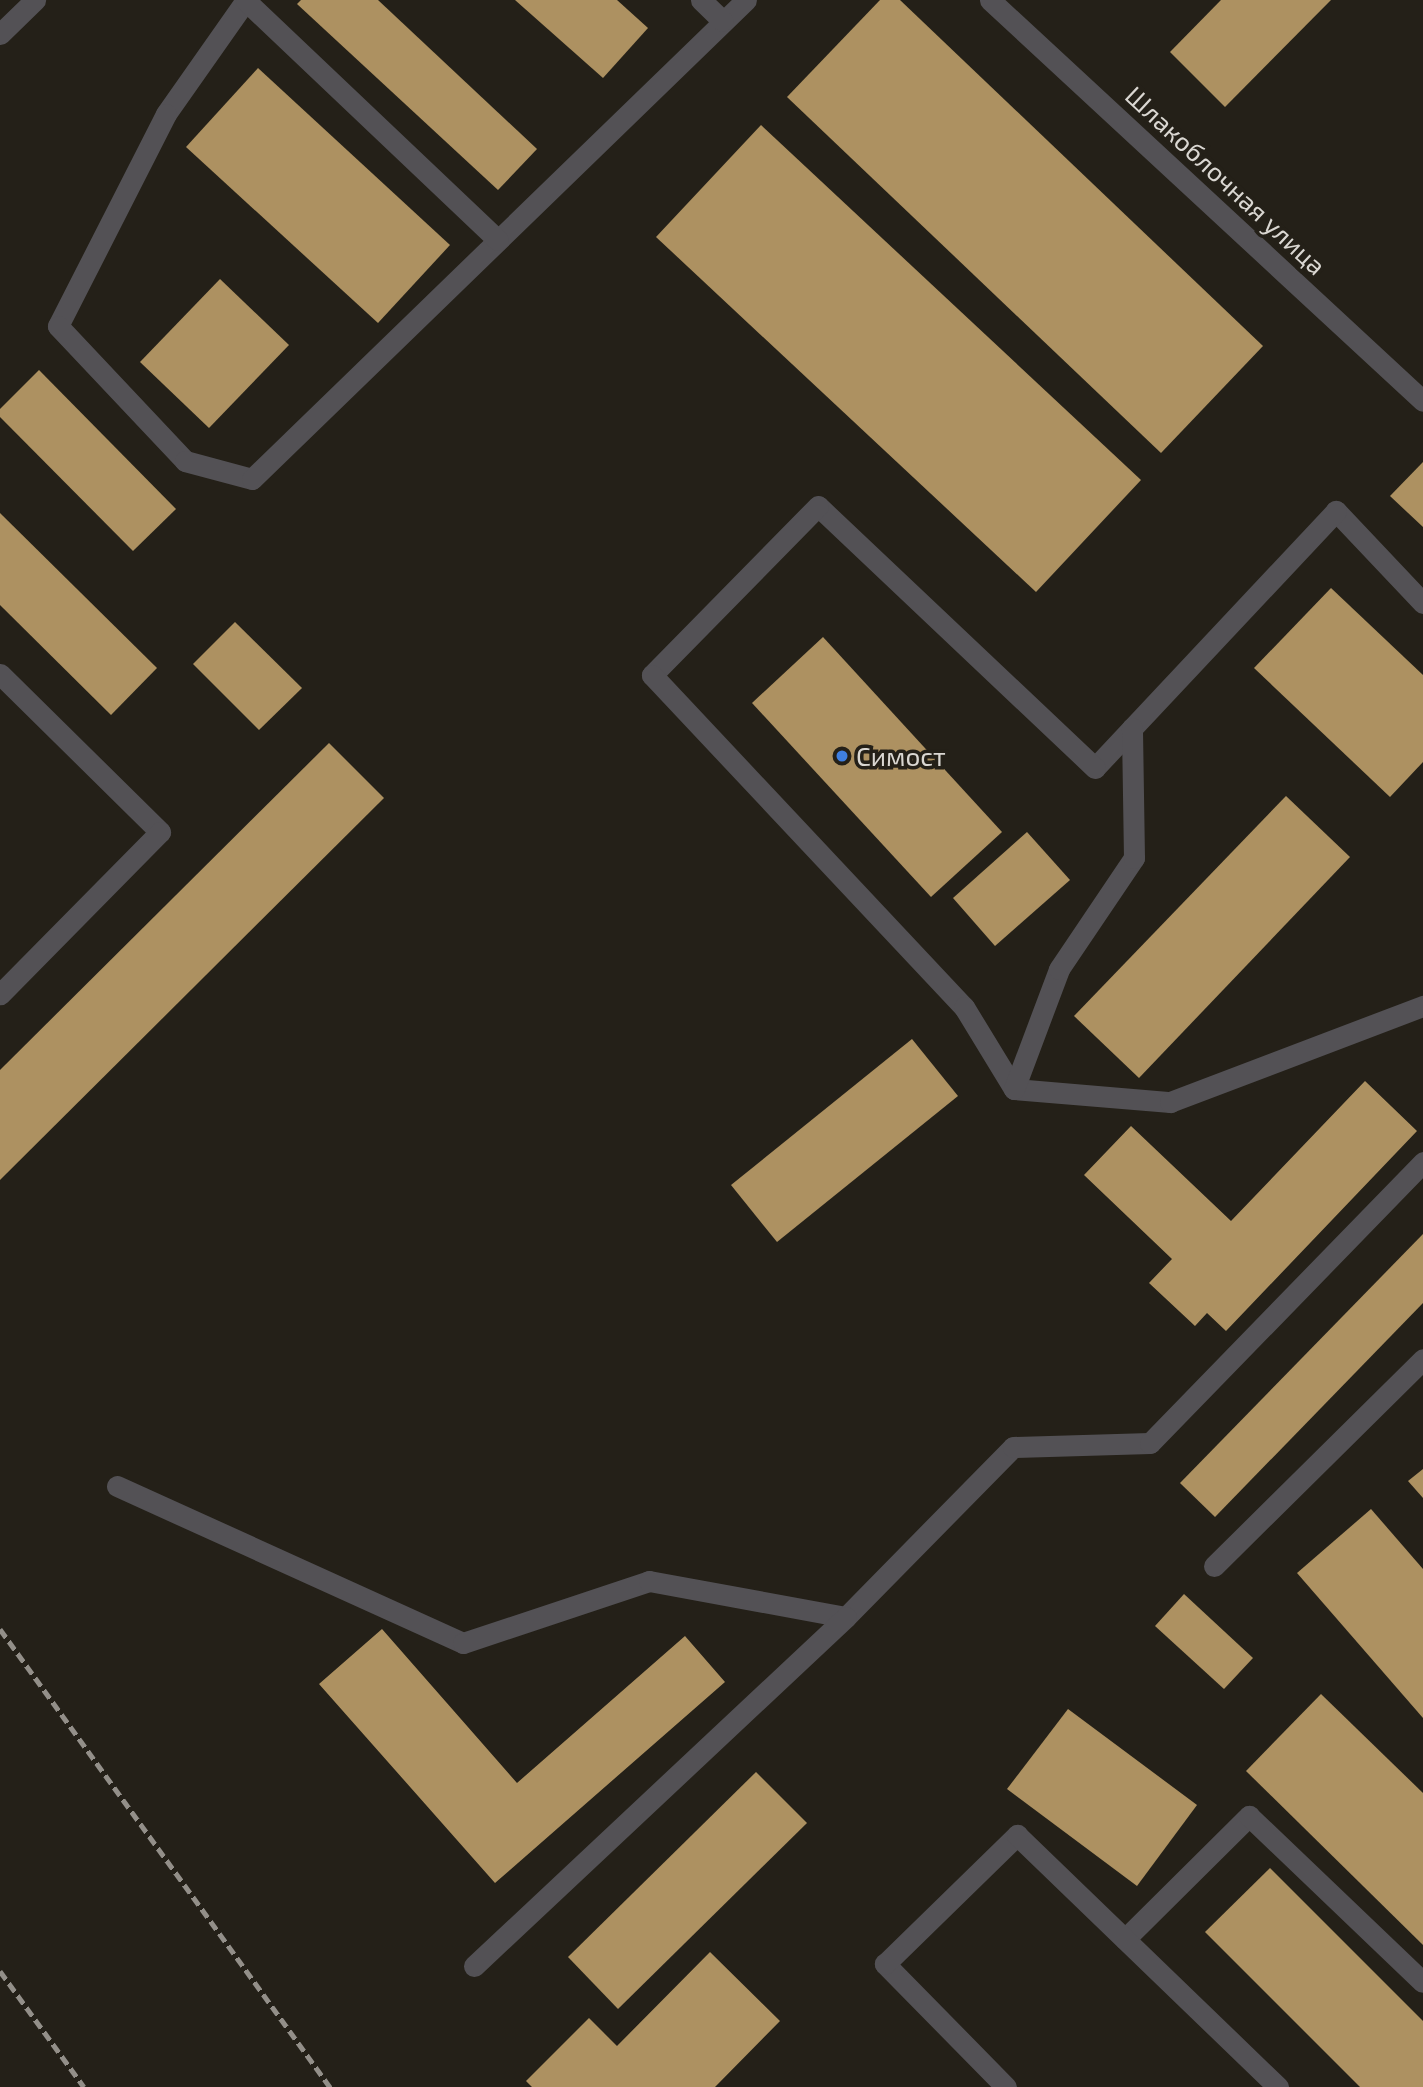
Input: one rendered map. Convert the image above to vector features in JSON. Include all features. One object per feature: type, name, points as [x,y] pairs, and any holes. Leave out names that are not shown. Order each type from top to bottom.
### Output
[{"type":"street","points":[[0,34],[35,0]]},
{"type":"street","points":[[498,240],[246,0],[166,114],[58,326],[185,461],[252,479],[746,0]]},
{"type":"street","points":[[701,0],[723,21]]},
{"type":"street","name":"Шлакоблочная улица","points":[[990,0],[1423,401]]},
{"type":"street","points":[[1014,1089],[964,1007],[652,675],[818,506],[1095,768],[1336,512],[1423,603]]},
{"type":"street","points":[[0,674],[160,832],[0,995]]},
{"type":"street","points":[[1014,1089],[1059,969],[1134,858],[1132,728]]},
{"type":"street","points":[[1014,1089],[1170,1102],[1423,1006]]},
{"type":"street","points":[[474,1966],[846,1617],[1013,1447],[1150,1443],[1423,1162]]},
{"type":"street","points":[[1214,1566],[1423,1359]]},
{"type":"street","points":[[117,1486],[463,1643],[649,1581],[846,1617]]},
{"type":"street","points":[[1125,1939],[1249,1816],[1423,1982]]},
{"type":"street","points":[[1006,2087],[885,1964],[1017,1835],[1278,2087]]},
{"type":"building","points":[[301,0],[378,0],[537,149],[498,190],[297,4]]},
{"type":"building","points":[[515,0],[617,0],[648,28],[603,78]]},
{"type":"building","points":[[880,0],[900,0],[1263,346],[1161,453],[787,97]]},
{"type":"building","points":[[1221,0],[1331,0],[1225,107],[1170,52]]},
{"type":"building","points":[[258,68],[450,245],[378,323],[186,147]]},
{"type":"building","points":[[761,125],[1141,480],[1036,592],[656,237]]},
{"type":"building","points":[[220,279],[289,345],[209,428],[140,362]]},
{"type":"building","points":[[39,370],[176,509],[133,551],[0,417],[0,409]]},
{"type":"building","points":[[1423,462],[1423,527],[1390,496]]},
{"type":"building","points":[[0,513],[157,668],[111,715],[0,605]]},
{"type":"building","points":[[1331,588],[1423,675],[1423,762],[1390,797],[1254,668]]},
{"type":"building","points":[[235,622],[302,688],[259,730],[193,664]]},
{"type":"building","points":[[823,637],[1002,832],[931,897],[752,703]]},
{"type":"building","points":[[329,743],[384,798],[0,1180],[0,1070]]},
{"type":"building","points":[[1286,796],[1350,857],[1139,1078],[1074,1016]]},
{"type":"building","points":[[1027,832],[1070,880],[995,946],[953,898]]},
{"type":"building","points":[[912,1039],[958,1096],[777,1242],[731,1185]]},
{"type":"building","points":[[1365,1081],[1417,1131],[1226,1331],[1207,1313],[1195,1326],[1149,1283],[1172,1259],[1084,1175],[1131,1126],[1231,1221]]},
{"type":"building","points":[[1423,1234],[1423,1303],[1215,1517],[1180,1483]]},
{"type":"building","points":[[1423,1469],[1423,1498],[1408,1481]]},
{"type":"building","points":[[1371,1509],[1423,1569],[1423,1718],[1297,1573]]},
{"type":"building","points":[[1184,1594],[1253,1658],[1224,1689],[1155,1626]]},
{"type":"building","points":[[382,1629],[517,1783],[685,1636],[725,1682],[495,1883],[319,1684]]},
{"type":"building","points":[[1321,1694],[1423,1793],[1423,1945],[1246,1771]]},
{"type":"building","points":[[1068,1709],[1197,1805],[1137,1886],[1007,1789]]},
{"type":"building","points":[[756,1772],[807,1823],[618,2009],[568,1957]]},
{"type":"building","points":[[1270,1868],[1423,2021],[1423,2087],[1360,2087],[1205,1932]]},
{"type":"building","points":[[710,1952],[780,2021],[715,2087],[532,2087],[526,2081],[589,2018],[617,2046]]},
{"type":"railway","points":[[0,1629],[330,2087]]},
{"type":"railway","points":[[0,1971],[84,2087]]},
{"type":"place","name":"Симост","points":[[842,756]]}]
